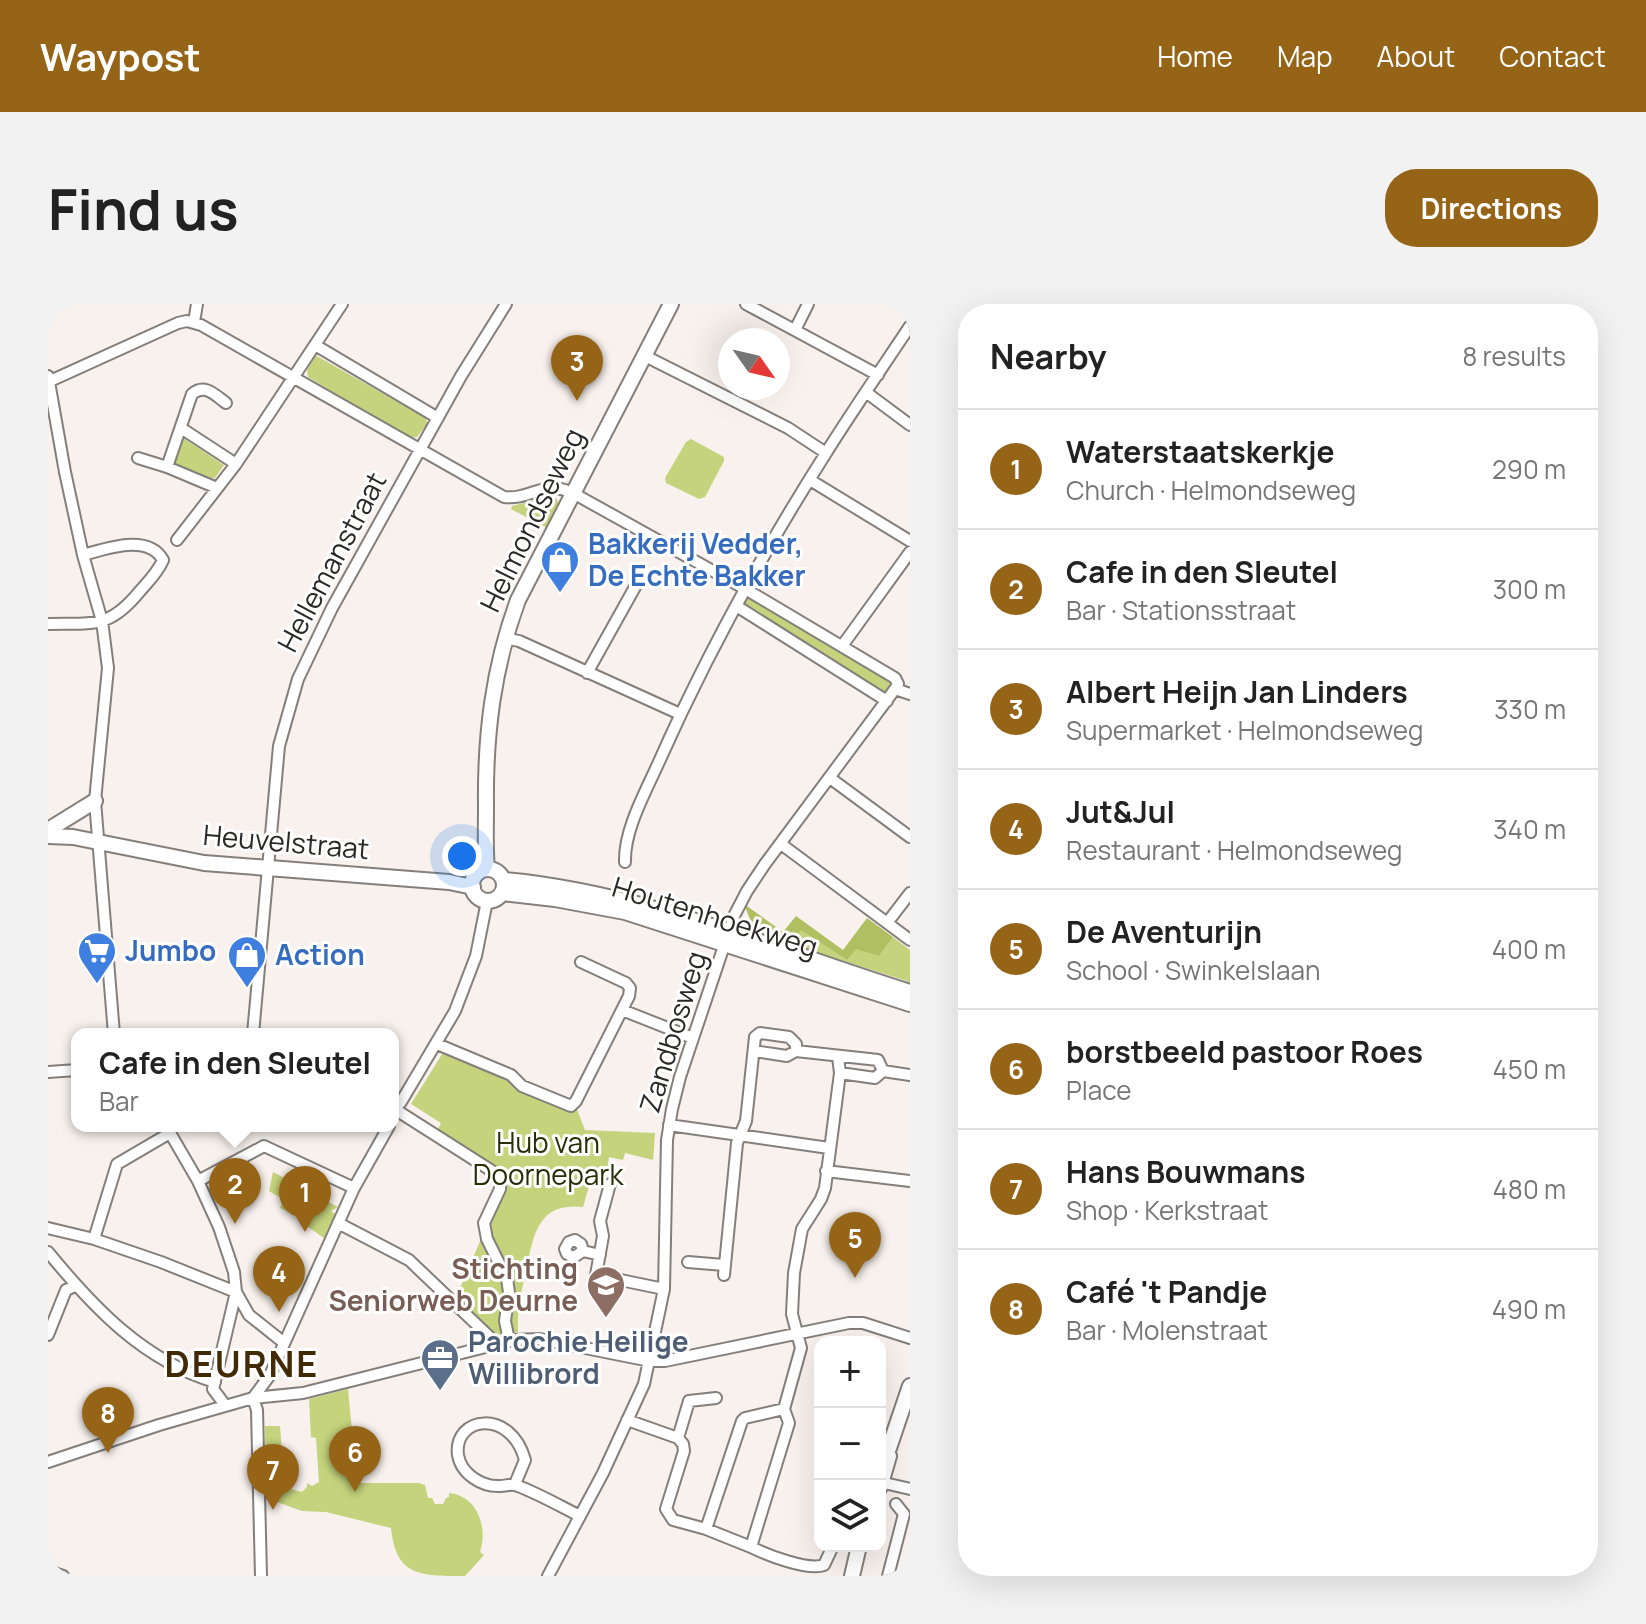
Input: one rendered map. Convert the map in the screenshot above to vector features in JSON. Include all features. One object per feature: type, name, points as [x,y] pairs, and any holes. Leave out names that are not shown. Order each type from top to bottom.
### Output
[{"type":"street","points":[[194,322],[197,304]]},
{"type":"street","points":[[177,540],[236,464],[342,304]]},
{"type":"street","name":"Hellemanstraat","points":[[254,1028],[279,746],[287,708],[332,608],[506,304]]},
{"type":"street","name":"Helmondseweg","points":[[487,869],[485,754],[490,700],[504,638],[518,600],[671,304]]},
{"type":"street","points":[[746,304],[878,375]]},
{"type":"street","points":[[795,330],[808,304]]},
{"type":"street","points":[[113,1028],[95,801],[108,668],[102,621],[83,555],[49,380],[178,323],[194,322],[504,497],[517,498],[542,487],[559,487],[573,493],[842,646],[895,678],[898,682],[895,689],[910,694]]},
{"type":"street","points":[[625,862],[625,851],[636,817],[680,714],[826,453],[909,328]]},
{"type":"street","points":[[315,345],[438,418]]},
{"type":"street","points":[[645,356],[788,428],[826,453]]},
{"type":"street","points":[[167,467],[192,394],[205,388],[226,403]]},
{"type":"street","points":[[867,393],[910,425]]},
{"type":"street","points":[[181,428],[236,464]]},
{"type":"street","points":[[138,458],[217,488]]},
{"type":"street","points":[[810,480],[910,541]]},
{"type":"street","points":[[48,624],[102,621],[124,611],[163,560],[162,556],[128,544],[83,555]]},
{"type":"street","points":[[842,646],[910,552]]},
{"type":"street","points":[[587,673],[635,587]]},
{"type":"street","points":[[738,607],[887,701]]},
{"type":"street","points":[[504,638],[519,641],[680,714]]},
{"type":"street","name":"Zandbosweg","points":[[548,1576],[644,1384],[664,1289],[665,1172],[669,1125],[680,1077],[726,940],[743,898],[895,689]]},
{"type":"street","points":[[830,778],[910,837]]},
{"type":"street","points":[[48,833],[95,801]]},
{"type":"street","name":"Heuvelstraat","points":[[48,833],[204,863],[449,882],[473,887]]},
{"type":"street","points":[[781,844],[910,940]]},
{"type":"street","points":[[487,869],[500,874],[503,887],[495,900],[487,901],[479,899],[473,887],[475,878],[487,869]]},
{"type":"street","name":"Houtenhoekweg","points":[[503,887],[625,912],[910,992]]},
{"type":"street","points":[[887,923],[910,893]]},
{"type":"street","points":[[399,1104],[455,1011],[471,968],[487,901]]},
{"type":"street","name":"Houtenhoekweg","points":[[726,940],[910,1004]]},
{"type":"street","points":[[437,1044],[511,1075],[522,1086],[571,1106],[622,1010],[630,988],[626,983],[581,962]]},
{"type":"street","points":[[622,1010],[693,1038]]},
{"type":"street","points":[[688,1262],[724,1270],[737,1143],[746,1121],[757,1034],[789,1037],[796,1044],[796,1051]]},
{"type":"street","points":[[754,1051],[787,1056],[796,1051],[878,1060],[883,1071]]},
{"type":"street","points":[[751,1547],[789,1423],[784,1409],[801,1355],[791,1298],[802,1229],[821,1199],[840,1073],[838,1057]]},
{"type":"street","points":[[48,1072],[71,1070]]},
{"type":"street","points":[[840,1073],[875,1078],[883,1071],[910,1075]]},
{"type":"street","points":[[399,1113],[492,1171],[500,1180],[500,1189],[484,1223],[507,1279],[509,1292],[505,1321],[509,1340]]},
{"type":"street","points":[[669,1125],[829,1148]]},
{"type":"street","points":[[94,1239],[117,1164],[165,1132]]},
{"type":"street","points":[[169,1132],[198,1181],[219,1227],[234,1272],[236,1292],[213,1389],[225,1405]]},
{"type":"street","points":[[253,1398],[270,1375],[354,1188],[386,1132]]},
{"type":"street","points":[[198,1181],[264,1146],[354,1188]]},
{"type":"street","points":[[826,1171],[910,1181]]},
{"type":"street","points":[[610,1184],[600,1221],[603,1236],[596,1275],[664,1289]]},
{"type":"street","points":[[338,1223],[409,1260],[496,1343]]},
{"type":"street","points":[[48,1228],[94,1239],[236,1292],[249,1315],[283,1342]]},
{"type":"street","points":[[583,1251],[600,1255]]},
{"type":"street","points":[[48,1252],[75,1286],[148,1351],[187,1375],[215,1382]]},
{"type":"street","points":[[48,1335],[66,1290],[75,1286]]},
{"type":"street","points":[[48,1461],[225,1405],[253,1398],[303,1393],[509,1340],[540,1339],[650,1361],[665,1361],[849,1323],[863,1323],[910,1338]]},
{"type":"street","points":[[886,1454],[910,1386]]},
{"type":"street","points":[[253,1398],[257,1410],[261,1576]]},
{"type":"street","points":[[678,1438],[689,1401],[716,1398]]},
{"type":"street","points":[[706,1529],[742,1421],[784,1409]]},
{"type":"street","points":[[627,1420],[678,1438],[683,1444],[684,1451],[666,1509],[673,1520],[813,1568],[824,1565],[830,1552]]},
{"type":"street","points":[[515,1484],[525,1460],[519,1442],[500,1425],[475,1425],[460,1442],[458,1457],[462,1466],[475,1478],[488,1485],[515,1484],[580,1516]]},
{"type":"street","points":[[882,1480],[889,1448]]},
{"type":"street","points":[[886,1485],[908,1488]]},
{"type":"street","points":[[888,1576],[904,1514],[896,1504]]},
{"type":"street","points":[[852,1576],[858,1552]]},
{"type":"street","points":[[48,1571],[63,1576]]},
{"type":"green space","points":[[315,355],[426,418],[427,424],[417,437],[408,438],[308,377],[307,370]]},
{"type":"green space","points":[[182,437],[224,465],[215,478],[210,479],[172,465]]},
{"type":"green space","points":[[691,439],[724,457],[705,497],[699,499],[666,483],[665,478],[686,442]]},
{"type":"green space","points":[[551,496],[557,499],[559,506],[547,528],[511,509],[512,506]]},
{"type":"green space","points":[[748,595],[891,683],[883,695],[740,607]]},
{"type":"green space","points":[[744,904],[783,932],[796,916],[843,950],[867,918],[893,937],[879,956],[856,949],[847,960],[801,930],[790,944],[755,932]]},
{"type":"green space","points":[[800,929],[847,960],[856,948],[879,956],[893,937],[910,950],[910,982],[790,944]]},
{"type":"green space","name":"Hub van Doornepark","points":[[444,1051],[510,1077],[518,1090],[565,1110],[576,1107],[585,1130],[655,1133],[653,1160],[625,1153],[623,1160],[609,1157],[606,1178],[592,1176],[583,1207],[555,1210],[539,1226],[522,1289],[518,1332],[490,1337],[455,1300],[481,1239],[488,1239],[485,1223],[506,1181],[497,1169],[437,1131],[441,1123],[411,1104]]},
{"type":"green space","points":[[273,1172],[338,1207],[331,1211],[335,1214],[324,1238],[304,1224],[306,1220],[280,1208],[284,1200],[269,1191]]},
{"type":"green space","points":[[348,1389],[357,1483],[419,1483],[425,1485],[428,1498],[432,1498],[435,1504],[443,1504],[449,1493],[459,1495],[474,1507],[483,1533],[480,1552],[484,1555],[465,1576],[435,1575],[413,1570],[398,1556],[391,1528],[326,1512],[302,1511],[266,1498],[265,1426],[280,1426],[282,1451],[275,1454],[282,1487],[291,1484],[291,1489],[302,1492],[307,1483],[312,1486],[319,1482],[316,1438],[311,1437],[309,1399]]},
{"type":"place","name":"Albert Heijn Jan Linders","points":[[577,401]]},
{"type":"place","name":"Bakkerij Vedder, De Echte Bakker","points":[[560,594]]},
{"type":"place","name":"Jumbo","points":[[97,985]]},
{"type":"place","name":"Action","points":[[247,989]]},
{"type":"place","name":"Cafe in den Sleutel","points":[[235,1224]]},
{"type":"place","name":"Waterstaatskerkje","points":[[305,1232]]},
{"type":"place","name":"De Aventurijn","points":[[855,1278]]},
{"type":"place","name":"Jut&Jul","points":[[279,1312]]},
{"type":"place","name":"Stichting Seniorweb Deurne","points":[[606,1319]]},
{"type":"place","name":"Parochie Heilige Willibrord","points":[[440,1392]]},
{"type":"place","name":"Café 't Pandje","points":[[108,1453]]},
{"type":"place","name":"borstbeeld pastoor Roes","points":[[355,1492]]},
{"type":"place","name":"Hans Bouwmans","points":[[273,1510]]},
{"type":"district","name":"DEURNE","points":[[242,1364]]}]
